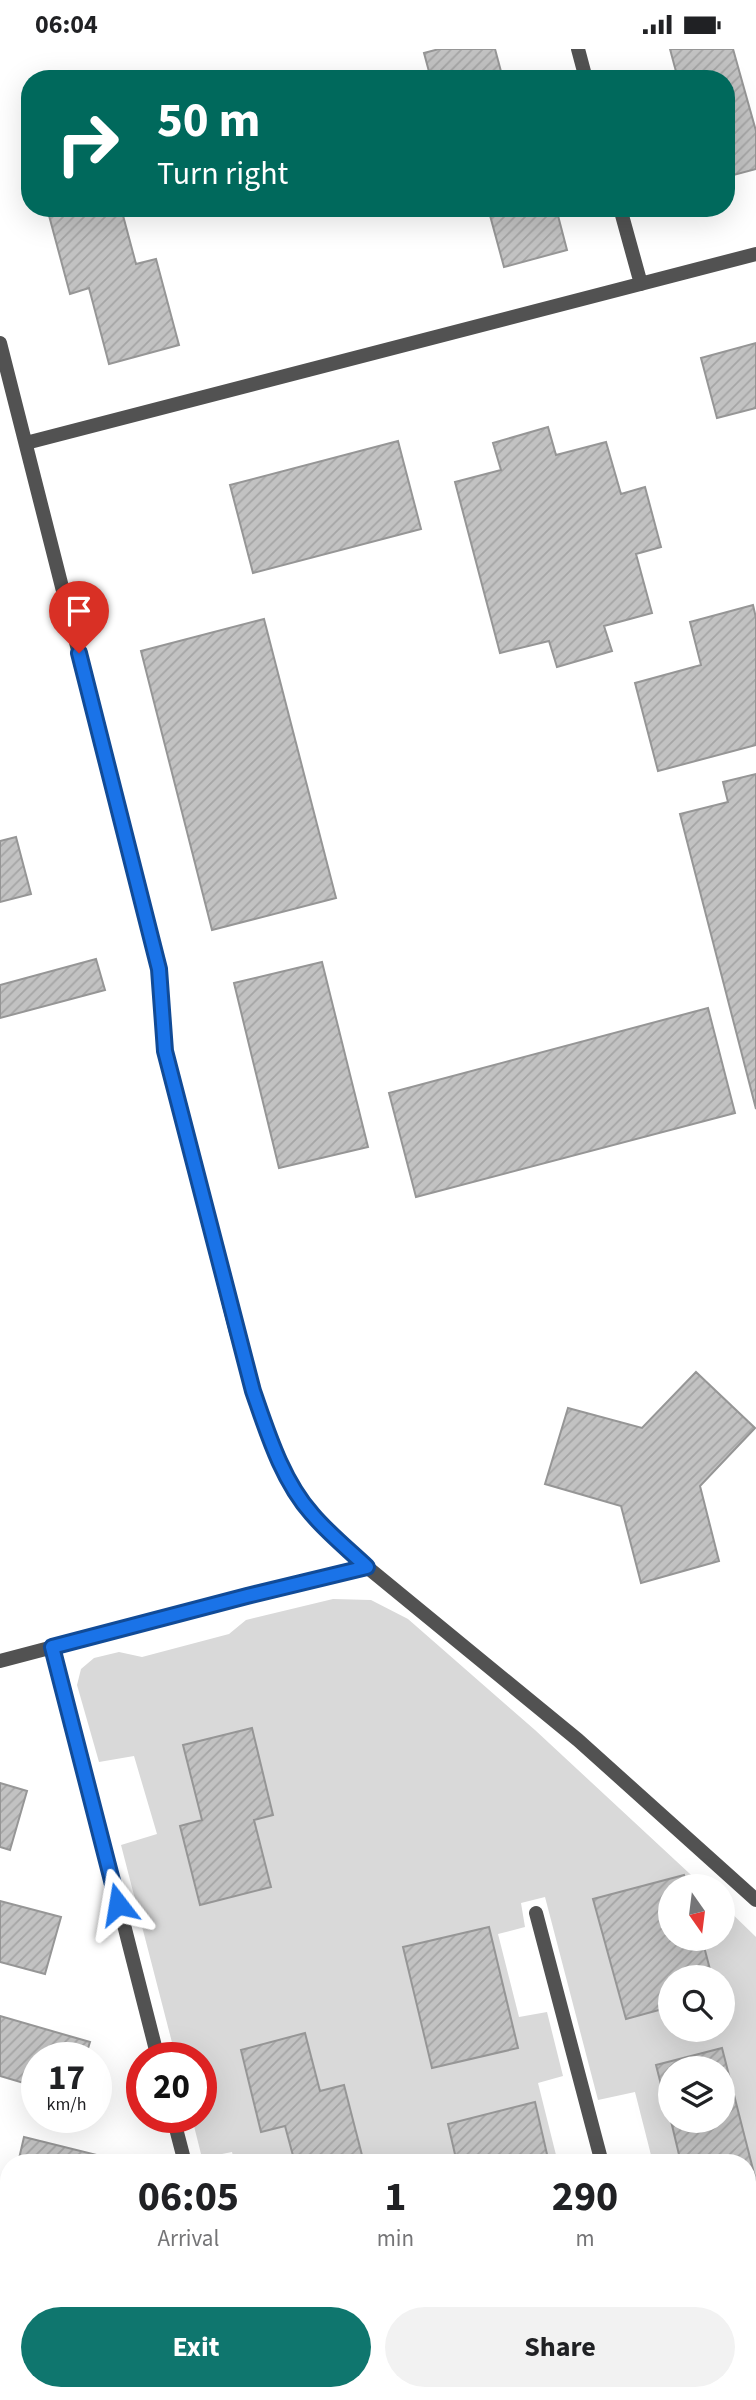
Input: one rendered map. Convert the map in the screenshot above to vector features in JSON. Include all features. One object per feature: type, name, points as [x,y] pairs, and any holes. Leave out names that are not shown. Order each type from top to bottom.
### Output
[{"type":"lane","points":[[578,49],[584,70]]},
{"type":"lane","points":[[622,217],[641,284]]},
{"type":"lane","points":[[26,443],[756,254]]},
{"type":"lane","points":[[0,343],[159,969],[165,1051],[253,1391],[271,1445],[299,1497],[313,1515],[367,1567],[578,1740],[756,1900]]},
{"type":"lane","points":[[0,1661],[367,1567]]},
{"type":"lane","points":[[52,1647],[154,2042]]},
{"type":"lane","points":[[536,1913],[600,2154]]},
{"type":"lane","points":[[177,2133],[183,2154]]},
{"type":"shaded area","points":[[333,1599],[371,1600],[408,1619],[535,1730],[690,1874],[658,1874],[658,1951],[735,1951],[735,1917],[756,1937],[756,2154],[651,2154],[635,2092],[598,2100],[545,1897],[521,1903],[525,1927],[498,1934],[519,2017],[547,2012],[563,2076],[538,2083],[556,2154],[201,2154],[196,2133],[217,2133],[217,2042],[172,2042],[121,1845],[157,1834],[134,1756],[99,1762],[77,1685],[81,1669],[94,1658],[119,1652],[142,1657],[229,1634],[246,1620]]},
{"type":"building","points":[[439,49],[495,49],[501,70],[429,70],[424,53]]},
{"type":"building","points":[[670,49],[733,49],[756,131],[756,169],[735,175],[735,70],[676,70]]},
{"type":"building","points":[[49,217],[123,217],[136,264],[156,259],[179,345],[109,364],[89,288],[70,294]]},
{"type":"building","points":[[490,217],[558,217],[567,250],[504,267]]},
{"type":"building","points":[[756,343],[756,408],[717,418],[701,358]]},
{"type":"building","points":[[548,427],[556,455],[606,442],[621,494],[645,487],[661,547],[636,554],[652,613],[604,626],[612,651],[557,667],[549,641],[500,653],[455,482],[501,470],[493,443]]},
{"type":"building","points":[[398,441],[421,529],[253,573],[230,485]]},
{"type":"building","points":[[753,605],[756,618],[756,745],[658,771],[635,683],[701,665],[690,622]]},
{"type":"building","points":[[264,619],[336,898],[212,930],[141,651]]},
{"type":"building","points":[[756,774],[756,1109],[680,814],[728,802],[723,782]]},
{"type":"building","points":[[16,837],[31,894],[0,902],[0,841]]},
{"type":"building","points":[[96,959],[105,990],[0,1018],[0,985]]},
{"type":"building","points":[[322,962],[368,1147],[279,1168],[234,983]]},
{"type":"building","points":[[708,1008],[735,1113],[416,1197],[389,1093]]},
{"type":"building","points":[[696,1372],[755,1428],[700,1486],[719,1561],[641,1583],[621,1506],[545,1484],[568,1408],[642,1428]]},
{"type":"building","points":[[252,1728],[273,1815],[254,1820],[271,1887],[200,1905],[180,1826],[202,1820],[183,1745]]},
{"type":"building","points":[[0,1783],[27,1791],[10,1850],[0,1847]]},
{"type":"building","points":[[658,1882],[658,1951],[705,1951],[709,1965],[658,1965],[658,2010],[626,2019],[593,1899]]},
{"type":"building","points":[[0,1901],[61,1917],[45,1974],[0,1962]]},
{"type":"building","points":[[489,1927],[518,2048],[432,2068],[403,1947]]},
{"type":"building","points":[[0,2016],[90,2042],[21,2042],[21,2082],[0,2076]]},
{"type":"building","points":[[305,2033],[320,2091],[344,2085],[362,2154],[293,2154],[285,2126],[261,2132],[241,2050]]},
{"type":"building","points":[[722,2048],[724,2056],[691,2056]]},
{"type":"building","points":[[735,2099],[749,2154],[679,2154],[674,2133],[735,2133]]},
{"type":"building","points":[[535,2102],[547,2154],[455,2154],[448,2124]]},
{"type":"building","points":[[24,2137],[93,2154],[20,2154]]},
{"type":"route","points":[[79,653],[159,969],[165,1051],[253,1391],[271,1445],[299,1497],[313,1515],[367,1567],[52,1647],[118,1904]]}]
